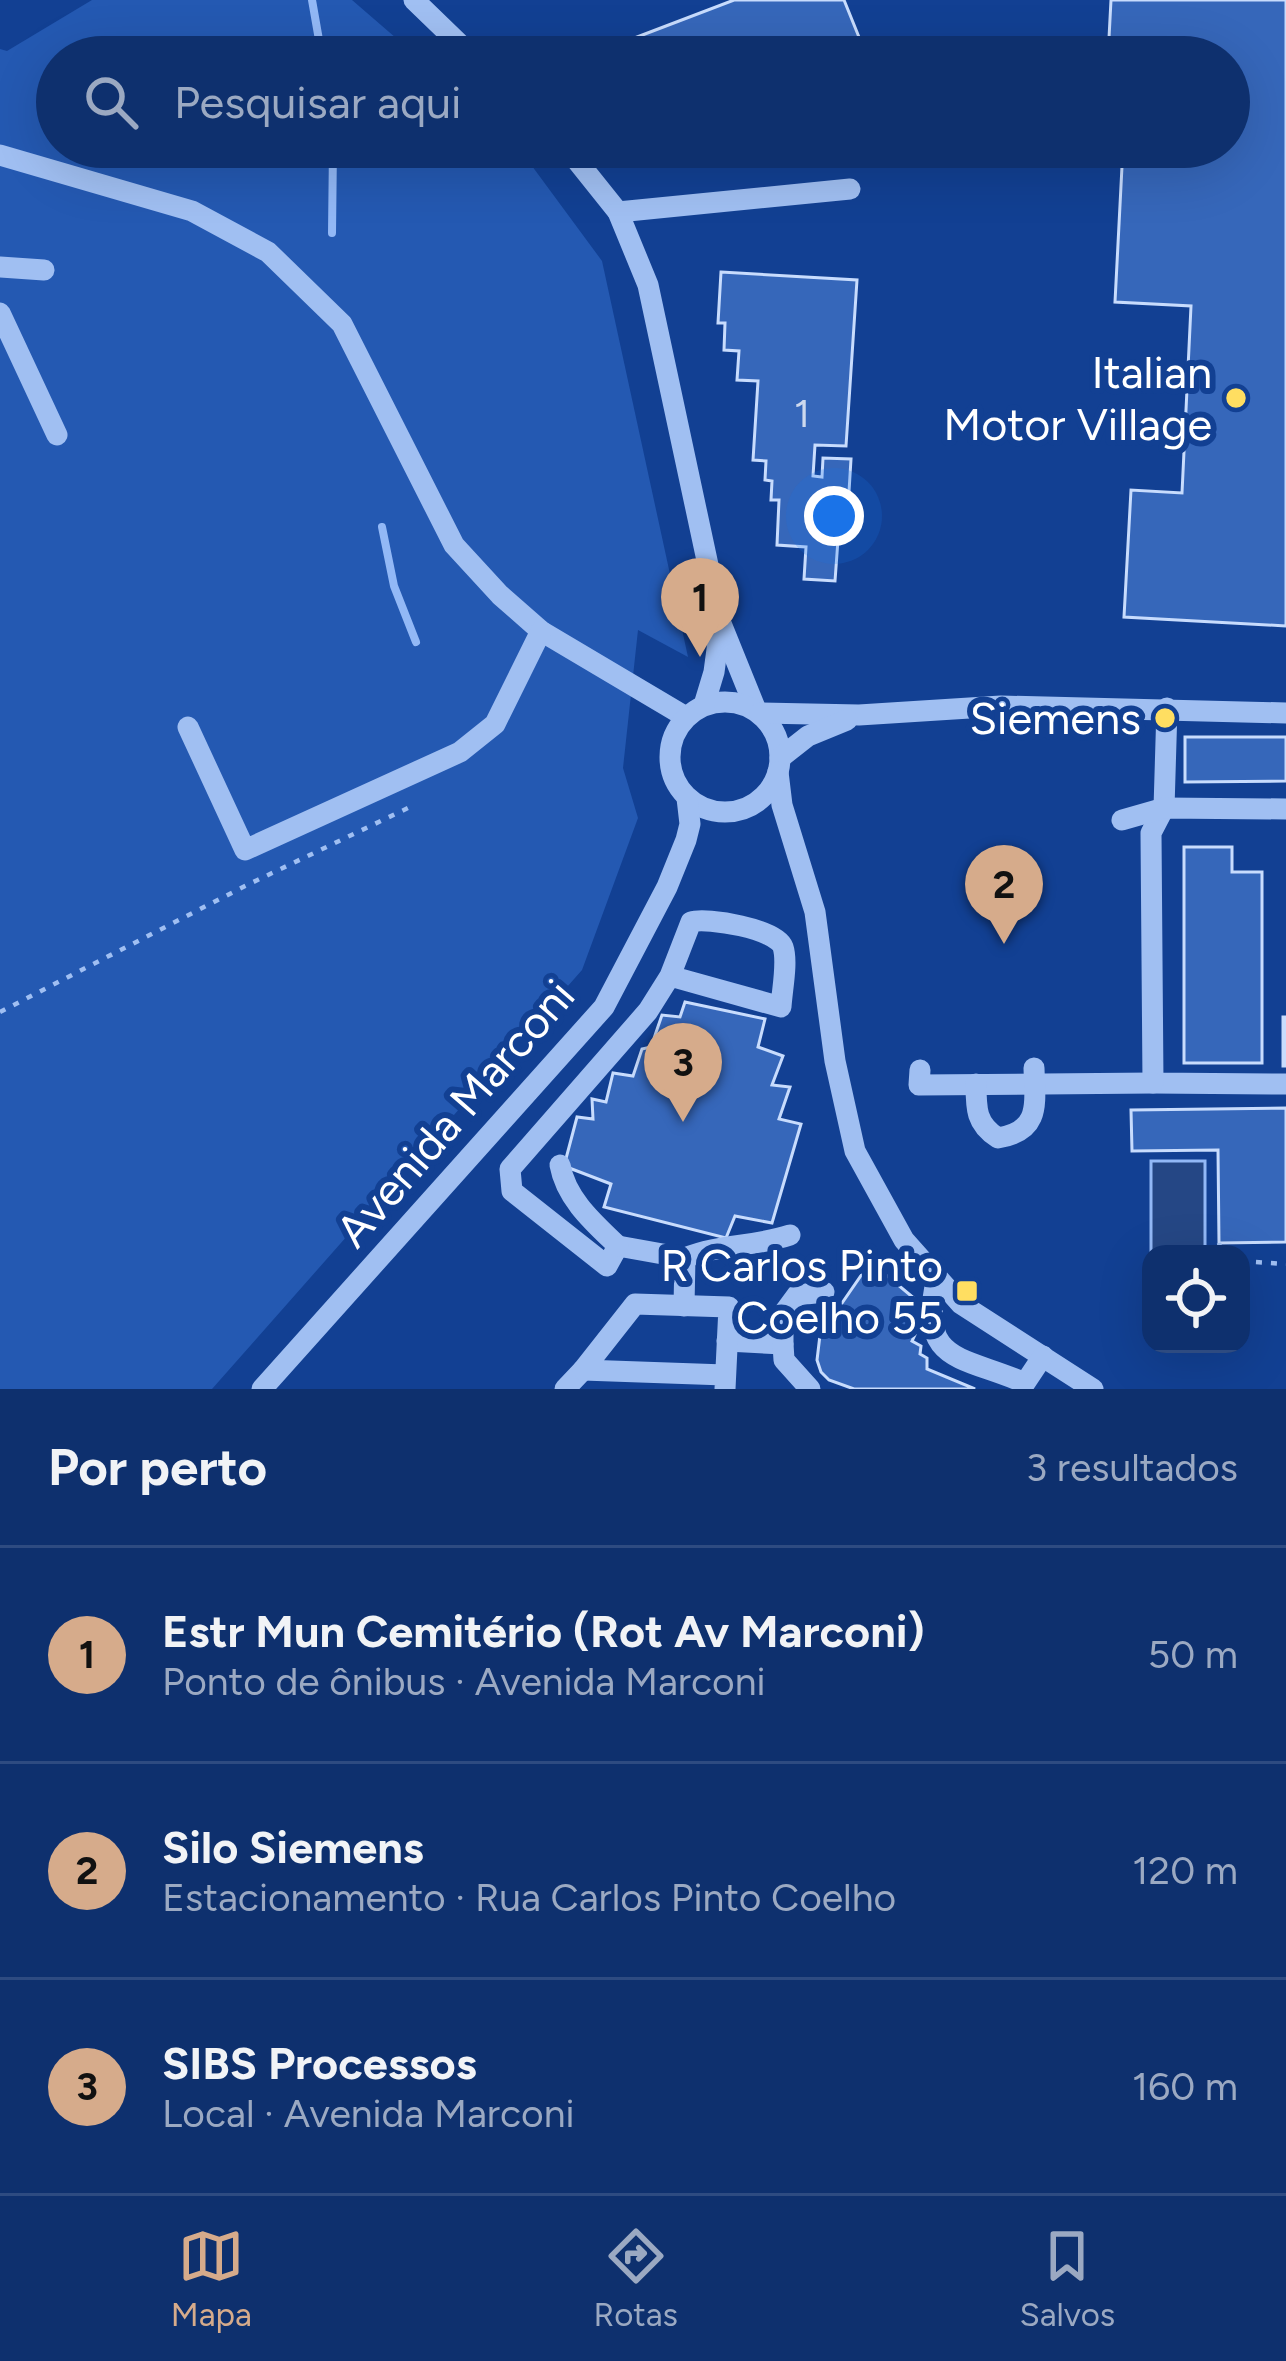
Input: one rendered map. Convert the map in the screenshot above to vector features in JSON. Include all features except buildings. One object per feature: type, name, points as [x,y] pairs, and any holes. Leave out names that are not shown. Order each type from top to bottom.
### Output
[{"type":"street","points":[[414,0],[451,36]]},
{"type":"street","points":[[0,155],[36,166]]},
{"type":"street","points":[[45,168],[192,211],[268,252],[342,324],[454,545],[500,595],[542,631],[695,711],[740,703],[758,712],[859,715],[981,707],[1286,713]]},
{"type":"street","points":[[583,168],[618,212],[648,285],[721,621],[758,712],[778,741],[782,805],[815,911],[835,1061],[855,1151],[904,1240],[961,1304],[1093,1389]]},
{"type":"street","points":[[618,212],[850,189]]},
{"type":"street","points":[[0,267],[44,271]]},
{"type":"street","points":[[0,313],[58,435]]},
{"type":"street","points":[[721,621],[714,672],[669,748],[670,766],[687,798],[716,812],[747,808],[772,787],[779,765],[808,736],[859,715]]},
{"type":"street","points":[[188,727],[245,850],[460,752],[495,724],[542,631]]},
{"type":"street","points":[[1153,1083],[1151,833],[1164,808],[1167,708]]},
{"type":"street","name":"Avenida Marconi","points":[[262,1389],[604,1006],[686,840],[687,798]]},
{"type":"street","points":[[1121,820],[1164,808],[1286,809]]},
{"type":"street","points":[[618,1246],[607,1266],[512,1190],[510,1169],[648,1011],[670,976],[691,922],[705,918],[775,936],[783,947],[781,1006],[670,976]]},
{"type":"street","points":[[976,1084],[976,1111],[983,1129],[998,1138],[1017,1135],[1029,1123],[1035,1107],[1034,1068]]},
{"type":"street","points":[[920,1070],[919,1085],[1093,1075],[1153,1083],[1286,1084]]},
{"type":"street","points":[[560,1165],[563,1182],[590,1219],[618,1246],[685,1258],[710,1248],[758,1246],[790,1235]]},
{"type":"street","points":[[685,1258],[685,1306]]},
{"type":"street","points":[[937,1276],[929,1322],[939,1344],[966,1364],[1030,1386],[1043,1357]]},
{"type":"street","points":[[810,1389],[784,1360],[784,1314],[796,1295],[824,1292]]},
{"type":"street","points":[[565,1389],[634,1304],[729,1307],[725,1382],[583,1370]]},
{"type":"street","points":[[727,1341],[783,1344]]},
{"type":"path","points":[[0,1012],[408,808],[416,772]]},
{"type":"path","points":[[1250,1262],[1286,1264]]},
{"type":"shaded area","points":[[92,0],[352,0],[394,36],[36,36],[36,168],[533,168],[602,261],[688,657],[638,630],[623,768],[638,818],[582,970],[212,1389],[0,1389],[0,49],[7,51]]},
{"type":"shaded area","points":[[1151,1161],[1205,1161],[1205,1245],[1151,1245]]},
{"type":"waterway","points":[[312,0],[318,36]]},
{"type":"waterway","points":[[332,233],[333,168]]},
{"type":"waterway","points":[[382,527],[394,586],[416,642]]},
{"type":"place","name":"Italian Motor Village","points":[[1236,398]]},
{"type":"place","name":"Estr Mun Cemitério (Rot Av Marconi)","points":[[700,657]]},
{"type":"place","name":"Siemens","points":[[1165,718]]},
{"type":"place","name":"Silo Siemens","points":[[1004,944]]},
{"type":"place","name":"SIBS Processos","points":[[683,1122]]},
{"type":"place","name":"R Carlos Pinto Coelho 55","points":[[967,1291]]}]
